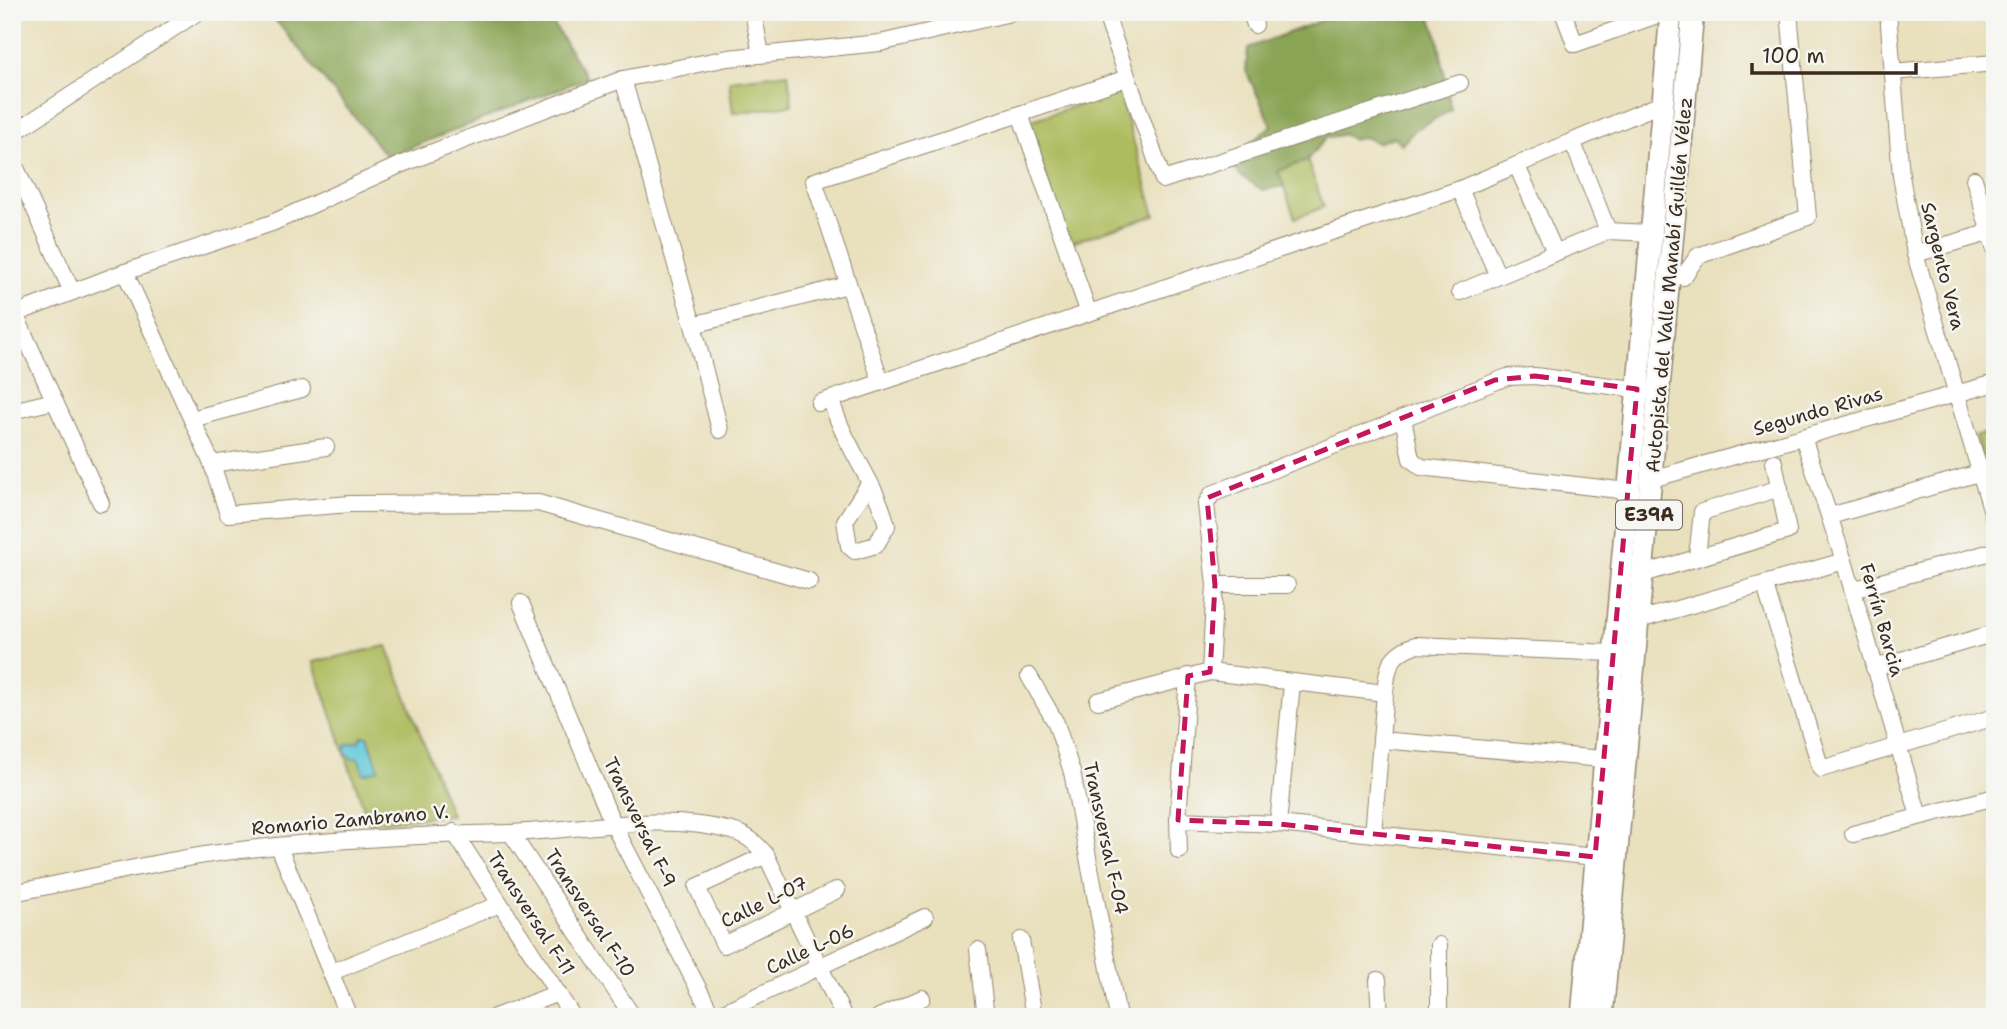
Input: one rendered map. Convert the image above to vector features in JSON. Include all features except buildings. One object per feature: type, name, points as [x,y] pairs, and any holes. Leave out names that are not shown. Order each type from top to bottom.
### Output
[{"type":"main road","name":"Autopista del Valle Manabí Guillén Vélez","points":[[1582,1017],[1669,12]]},
{"type":"main road","name":"Autopista del Valle Manabí Guillén Vélez","points":[[1602,1017],[1693,12]]},
{"type":"street","points":[[12,134],[198,12]]},
{"type":"street","points":[[753,12],[761,54]]},
{"type":"street","points":[[101,503],[14,315],[125,272],[272,223],[402,164],[623,79],[705,61],[880,43],[1015,12]]},
{"type":"street","points":[[1105,12],[1163,180],[1460,83]]},
{"type":"street","points":[[1563,12],[1574,44],[1669,12]]},
{"type":"street","points":[[1683,277],[1698,256],[1808,217],[1789,12]]},
{"type":"street","name":"Sargento Vera","points":[[1888,12],[1901,176],[1915,254],[1954,394],[1995,522]]},
{"type":"street","points":[[1892,72],[1995,63]]},
{"type":"street","points":[[881,382],[814,181],[1127,78]]},
{"type":"street","points":[[623,79],[720,430]]},
{"type":"street","points":[[869,484],[825,401],[1460,189],[1663,103]]},
{"type":"street","points":[[1020,114],[1088,311]]},
{"type":"street","points":[[1573,143],[1608,231]]},
{"type":"street","points":[[12,159],[72,292]]},
{"type":"street","points":[[1517,166],[1555,252]]},
{"type":"street","points":[[1975,178],[1995,250]]},
{"type":"street","points":[[1460,189],[1498,276]]},
{"type":"street","points":[[1460,292],[1608,231],[1650,233]]},
{"type":"street","points":[[1915,254],[1992,232]]},
{"type":"street","points":[[125,272],[212,464],[228,514],[349,504],[538,503],[809,581]]},
{"type":"street","points":[[693,325],[848,285]]},
{"type":"street","points":[[1210,672],[1215,585],[1207,498],[1507,377],[1535,376],[1660,392]]},
{"type":"street","name":"Segundo Rivas","points":[[1652,479],[1995,383]]},
{"type":"street","points":[[192,419],[302,388]]},
{"type":"street","points":[[12,411],[54,401]]},
{"type":"street","points":[[1403,418],[1411,459],[1420,467],[1627,491]]},
{"type":"street","name":"Ferrín Barcia","points":[[1803,437],[1844,561],[1919,816]]},
{"type":"street","points":[[212,464],[326,447]]},
{"type":"street","points":[[1643,574],[1788,531],[1774,462]]},
{"type":"street","points":[[1830,516],[1979,473]]},
{"type":"street","points":[[1697,557],[1702,512],[1780,488]]},
{"type":"street","points":[[1852,590],[1995,551]]},
{"type":"street","points":[[1639,620],[1765,586],[1844,561]]},
{"type":"street","points":[[1215,585],[1287,585]]},
{"type":"street","points":[[1765,586],[1821,769],[1995,717]]},
{"type":"street","name":"Transversal F-9","points":[[521,603],[613,824],[707,1015]]},
{"type":"street","points":[[1874,668],[1995,633]]},
{"type":"street","points":[[1373,834],[1387,668],[1394,655],[1415,645],[1612,653]]},
{"type":"street","points":[[1098,701],[1210,672],[1292,684],[1385,693]]},
{"type":"street","name":"Transversal F-04","points":[[1029,676],[1056,723],[1072,772],[1118,1017]]},
{"type":"street","points":[[1179,850],[1178,820],[1188,676]]},
{"type":"street","points":[[1278,824],[1292,684]]},
{"type":"street","points":[[1381,740],[1603,759]]},
{"type":"street","points":[[1853,834],[1995,797]]},
{"type":"street","points":[[1178,820],[1278,824],[1595,857]]},
{"type":"street","name":"Romario Zambrano V.","points":[[12,893],[240,850],[454,832],[511,832],[613,824],[695,825],[733,831],[754,841],[766,855]]},
{"type":"street","name":"Transversal F-11","points":[[454,832],[573,1017]]},
{"type":"street","name":"Transversal F-10","points":[[511,832],[633,1017]]},
{"type":"street","points":[[279,847],[349,1017]]},
{"type":"street","points":[[766,855],[845,1017]]},
{"type":"street","name":"Calle L-07","points":[[766,855],[697,887],[720,942],[727,946],[837,890]]},
{"type":"street","points":[[332,972],[500,904]]},
{"type":"street","name":"Calle L-06","points":[[707,1015],[821,968],[925,917]]},
{"type":"street","points":[[1021,940],[1034,1017]]},
{"type":"street","points":[[1438,945],[1439,1017]]},
{"type":"street","points":[[978,950],[986,1017]]},
{"type":"street","points":[[1378,980],[1380,1017]]},
{"type":"street","points":[[495,1017],[558,993]]},
{"type":"street","points":[[879,1017],[922,998]]},
{"type":"highlighted area","points":[[1535,376],[1637,389],[1595,857],[1278,824],[1178,820],[1188,676],[1210,672],[1215,585],[1207,498],[1495,380]]},
{"type":"green space","points":[[269,12],[546,12],[587,78],[387,157]]},
{"type":"green space","points":[[1344,12],[1429,12],[1438,38],[1451,110],[1415,130],[1402,144],[1393,137],[1378,143],[1365,137],[1353,140],[1345,134],[1326,138],[1307,160],[1278,171],[1284,186],[1263,190],[1242,177],[1233,166],[1249,144],[1272,126],[1246,71],[1248,48]]},
{"type":"green space","points":[[788,73],[792,105],[733,113],[729,80]]},
{"type":"green space","points":[[1119,92],[1155,215],[1066,244],[1029,121]]},
{"type":"green space","points":[[1307,160],[1324,207],[1295,218],[1278,171]]},
{"type":"green space","points":[[1995,431],[1995,497],[1975,436]]},
{"type":"green space","points":[[387,646],[451,815],[369,823],[313,662]]},
{"type":"water","points":[[362,736],[368,736],[379,769],[364,774],[358,758],[351,759],[345,751],[347,744],[358,742]]}]
